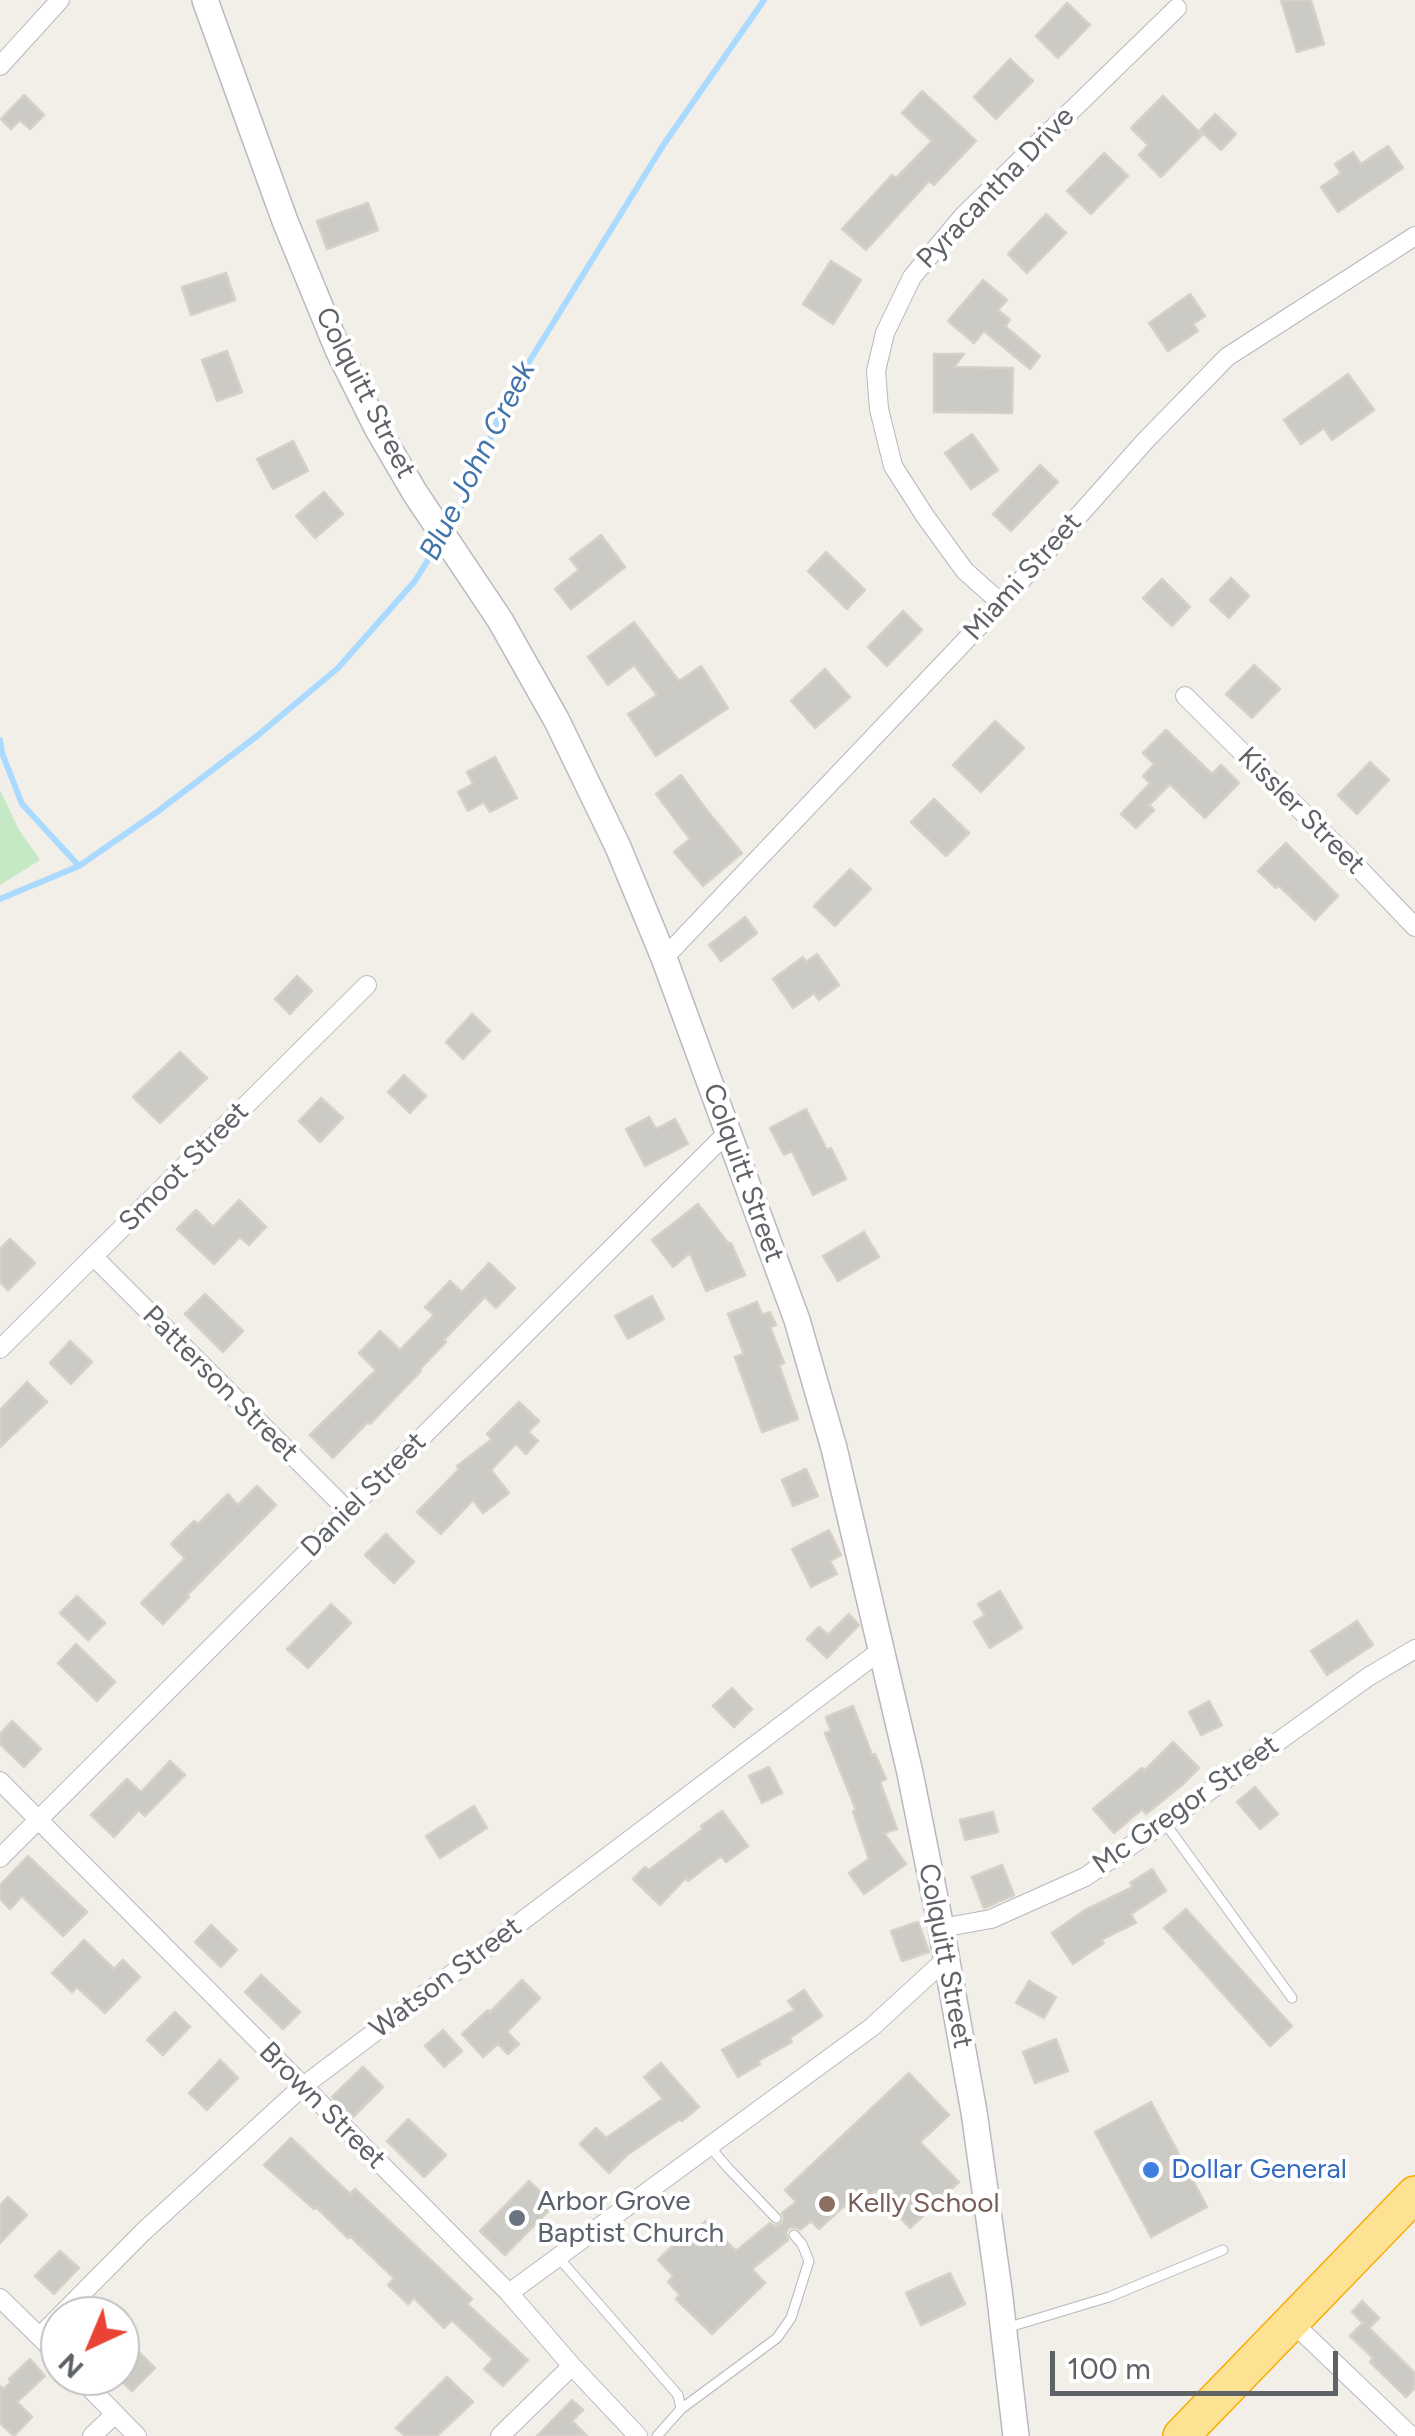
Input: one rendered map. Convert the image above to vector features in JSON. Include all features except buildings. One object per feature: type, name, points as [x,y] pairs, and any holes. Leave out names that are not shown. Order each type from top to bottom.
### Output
[{"type":"highway","points":[[1180,2436],[1415,2194]]},
{"type":"street","points":[[0,66],[60,0]]},
{"type":"street","name":"Colquitt Street","points":[[204,0],[285,221],[338,350],[377,428],[500,620],[557,721],[618,847],[664,958],[802,1338],[834,1448],[910,1773],[941,1928],[974,2112],[1016,2436]]},
{"type":"street","name":"Pyracantha Drive","points":[[1000,604],[965,570],[892,466],[879,409],[876,371],[886,333],[912,276],[964,215],[1178,8]]},
{"type":"street","name":"Miami Street","points":[[664,958],[1000,604],[1146,440],[1227,357],[1415,236]]},
{"type":"street","name":"Kissler Street","points":[[1185,696],[1415,928]]},
{"type":"street","name":"Smoot Street","points":[[0,1349],[367,985]]},
{"type":"street","name":"Daniel Street","points":[[0,1858],[728,1132]]},
{"type":"street","name":"Patterson Street","points":[[93,1256],[348,1511]]},
{"type":"street","name":"Mc Gregor Street","points":[[941,1928],[991,1919],[1084,1877],[1166,1823],[1368,1677],[1415,1649]]},
{"type":"street","name":"Watson Street","points":[[79,2296],[142,2232],[302,2087],[880,1652]]},
{"type":"street","name":"Brown Street","points":[[0,1781],[509,2293],[638,2436]]},
{"type":"street","points":[[509,2293],[872,2027],[946,1959]]},
{"type":"street","points":[[0,2298],[40,2336]]},
{"type":"street","points":[[1292,2322],[1411,2436]]},
{"type":"street","points":[[500,2436],[572,2366]]},
{"type":"street","points":[[97,2396],[137,2436]]},
{"type":"street","points":[[92,2436],[115,2414]]},
{"type":"lane","points":[[1166,1823],[1292,1998]]},
{"type":"lane","points":[[710,2146],[776,2218]]},
{"type":"lane","points":[[656,2436],[682,2409],[777,2338],[791,2318],[809,2261],[794,2235]]},
{"type":"lane","points":[[1004,2328],[1109,2297],[1222,2250]]},
{"type":"lane","points":[[558,2256],[678,2394],[682,2409]]},
{"type":"green space","points":[[0,790],[19,830],[40,860],[0,885]]},
{"type":"waterway","name":"Blue John Creek","points":[[448,527],[467,497],[506,399],[664,144],[764,0]]},
{"type":"waterway","name":"Blue John Creek","points":[[0,899],[79,866],[257,736],[338,668],[415,581],[439,542]]},
{"type":"waterway","points":[[0,740],[22,804],[79,866]]},
{"type":"place","name":"Dollar General","points":[[1151,2170]]},
{"type":"place","name":"Kelly School","points":[[827,2204]]},
{"type":"place","name":"Arbor Grove Baptist Church","points":[[517,2218]]}]
